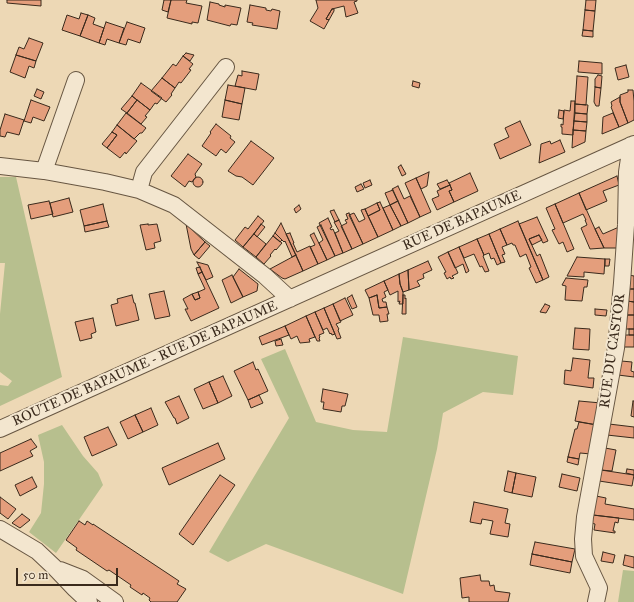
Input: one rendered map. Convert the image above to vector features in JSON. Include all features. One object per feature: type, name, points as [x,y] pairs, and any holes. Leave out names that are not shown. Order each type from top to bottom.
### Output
[{"type":"street","points":[[139,190],[144,172],[226,67]]},
{"type":"street","points":[[44,171],[76,80]]},
{"type":"street","name":"RUE DE BAPAUME","points":[[290,299],[632,145]]},
{"type":"street","name":"RUE DU CASTOR","points":[[596,602],[599,588],[584,556],[583,539],[585,517],[616,348],[625,240],[627,172],[632,145]]},
{"type":"street","points":[[0,166],[44,171],[105,182],[139,190],[174,204],[265,276],[290,299]]},
{"type":"street","name":"ROUTE DE BAPAUME - RUE DE BAPAUME","points":[[0,428],[290,299]]},
{"type":"street","points":[[0,528],[37,551],[55,568],[76,596],[89,602]]},
{"type":"street","points":[[55,568],[83,579],[115,602]]},
{"type":"green space","points":[[0,177],[16,177],[62,377],[0,406],[0,385],[8,386],[12,381],[0,372],[0,314],[5,263],[0,263]]},
{"type":"green space","points":[[403,337],[518,356],[513,395],[483,392],[443,413],[437,449],[403,594],[266,544],[228,562],[209,552],[289,418],[261,359],[285,349],[316,422],[353,430],[387,432]]},
{"type":"green space","points":[[62,425],[83,456],[98,473],[103,485],[56,553],[29,532],[41,513],[44,484],[44,462],[38,435]]},
{"type":"green space","points":[[623,570],[634,571],[634,602],[618,602]]},
{"type":"building","points":[[7,0],[41,0],[41,6],[7,3]]},
{"type":"building","points":[[164,0],[171,0],[168,12],[162,10]]},
{"type":"building","points":[[171,0],[187,0],[186,3],[202,6],[198,23],[192,22],[192,24],[167,18]]},
{"type":"building","points":[[316,0],[357,0],[354,2],[358,13],[346,17],[344,6],[332,9],[326,19],[329,20],[324,29],[310,21],[318,8]]},
{"type":"building","points":[[586,0],[596,0],[595,11],[585,10]]},
{"type":"building","points":[[210,2],[225,7],[225,5],[241,8],[237,25],[231,24],[230,26],[207,20]]},
{"type":"building","points":[[250,5],[266,8],[266,10],[271,11],[272,9],[280,11],[277,29],[252,25],[253,23],[247,22]]},
{"type":"building","points":[[332,9],[334,9],[334,11],[329,20],[326,19]]},
{"type":"building","points":[[585,10],[595,11],[593,31],[583,30]]},
{"type":"building","points":[[81,13],[88,15],[80,36],[62,30],[67,15],[79,19]]},
{"type":"building","points":[[88,15],[95,18],[93,24],[104,28],[99,43],[80,36]]},
{"type":"building","points":[[106,22],[124,28],[119,43],[107,39],[105,45],[99,43]]},
{"type":"building","points":[[127,22],[145,28],[140,43],[128,39],[126,45],[119,43]]},
{"type":"building","points":[[583,30],[593,31],[593,37],[582,36]]},
{"type":"building","points":[[29,38],[43,43],[36,61],[16,55],[19,47],[24,49]]},
{"type":"building","points":[[186,53],[194,55],[190,61],[183,56]]},
{"type":"building","points":[[16,55],[36,61],[34,68],[29,66],[25,78],[10,72]]},
{"type":"building","points":[[183,56],[193,64],[189,69],[191,70],[175,88],[162,78],[173,64],[176,66]]},
{"type":"building","points":[[579,61],[602,63],[602,74],[578,72]]},
{"type":"building","points":[[626,65],[629,77],[618,80],[615,68]]},
{"type":"building","points":[[242,71],[259,74],[256,90],[235,86],[238,75],[242,76]]},
{"type":"building","points":[[598,75],[602,76],[601,88],[595,87],[595,79]]},
{"type":"building","points":[[577,76],[588,77],[586,105],[575,104]]},
{"type":"building","points":[[162,78],[175,88],[171,94],[172,95],[166,102],[151,91]]},
{"type":"building","points":[[413,81],[420,83],[419,88],[412,86]]},
{"type":"building","points":[[141,83],[162,98],[157,104],[155,103],[150,110],[132,96]]},
{"type":"building","points":[[228,85],[245,88],[242,104],[225,100]]},
{"type":"building","points":[[595,87],[601,88],[599,106],[596,106],[594,102]]},
{"type":"building","points":[[37,89],[44,92],[41,99],[34,96]]},
{"type":"building","points":[[628,90],[633,90],[634,120],[628,123],[620,102],[620,95],[628,92]]},
{"type":"building","points":[[132,96],[137,100],[127,113],[121,109]]},
{"type":"building","points":[[620,97],[620,102],[628,123],[619,127],[611,107],[611,102]]},
{"type":"building","points":[[31,100],[50,107],[44,121],[33,117],[31,123],[24,121]]},
{"type":"building","points":[[137,100],[150,110],[145,116],[147,117],[141,124],[127,113]]},
{"type":"building","points":[[225,100],[242,104],[239,120],[222,117]]},
{"type":"building","points":[[571,101],[575,101],[573,135],[562,134],[561,124],[563,125],[564,110],[570,111]]},
{"type":"building","points":[[575,104],[588,105],[587,114],[575,113]]},
{"type":"building","points":[[559,110],[564,111],[563,119],[558,118]]},
{"type":"building","points":[[126,113],[146,128],[134,139],[117,125]]},
{"type":"building","points":[[575,113],[587,114],[587,122],[574,121]]},
{"type":"building","points":[[613,113],[619,127],[602,134],[603,117]]},
{"type":"building","points":[[5,114],[24,120],[19,135],[7,132],[5,137],[0,136],[0,130]]},
{"type":"building","points":[[520,121],[531,145],[500,159],[494,144],[509,137],[505,128]]},
{"type":"building","points":[[574,121],[587,122],[586,131],[573,130]]},
{"type":"building","points":[[216,124],[231,136],[230,138],[235,142],[226,153],[221,149],[216,156],[202,146]]},
{"type":"building","points":[[117,125],[137,141],[126,154],[125,152],[120,158],[107,148],[117,135],[112,132]]},
{"type":"building","points":[[573,130],[586,131],[585,142],[572,148]]},
{"type":"building","points":[[112,132],[117,135],[107,148],[102,144]]},
{"type":"building","points":[[560,140],[565,152],[539,163],[541,144],[550,141],[551,144]]},
{"type":"building","points":[[251,141],[274,158],[253,185],[242,177],[236,176],[228,171]]},
{"type":"building","points":[[188,154],[202,164],[195,174],[196,177],[192,182],[189,181],[185,187],[171,176]]},
{"type":"building","points":[[401,165],[406,174],[402,176],[398,167]]},
{"type":"building","points":[[429,172],[427,186],[421,189],[416,178]]},
{"type":"building","points":[[470,173],[478,191],[454,202],[449,191],[452,190],[449,183]]},
{"type":"building","points":[[617,176],[619,185],[603,191],[607,201],[586,210],[579,193]]},
{"type":"building","points":[[196,177],[200,177],[202,178],[202,186],[196,187],[193,184],[193,180]]},
{"type":"building","points":[[416,178],[431,212],[420,217],[405,183]]},
{"type":"building","points":[[370,180],[372,185],[365,188],[363,183]]},
{"type":"building","points":[[447,180],[450,185],[440,189],[437,184]]},
{"type":"building","points":[[361,184],[364,189],[357,192],[355,187]]},
{"type":"building","points":[[450,185],[452,190],[449,191],[454,202],[437,210],[432,199],[439,196],[437,191]]},
{"type":"building","points":[[398,186],[404,199],[410,196],[420,217],[408,223],[392,189]]},
{"type":"building","points":[[393,190],[398,201],[390,205],[385,193]]},
{"type":"building","points":[[579,193],[604,248],[590,249],[581,228],[587,225],[583,214],[563,223],[555,204]]},
{"type":"building","points":[[69,198],[73,212],[53,217],[50,203]]},
{"type":"building","points":[[49,201],[53,214],[31,219],[28,205]]},
{"type":"building","points":[[398,201],[408,223],[401,226],[390,205]]},
{"type":"building","points":[[380,202],[393,230],[378,237],[368,216],[380,210],[377,203]]},
{"type":"building","points":[[377,203],[380,210],[368,216],[365,209]]},
{"type":"building","points":[[103,204],[107,221],[84,226],[80,210]]},
{"type":"building","points":[[555,204],[574,249],[567,252],[563,242],[559,244],[552,230],[555,229],[546,208]]},
{"type":"building","points":[[299,205],[301,209],[296,213],[294,209]]},
{"type":"building","points":[[390,205],[401,226],[393,230],[383,208]]},
{"type":"building","points":[[365,209],[378,237],[363,244],[349,215],[354,213],[359,222],[365,219],[361,210]]},
{"type":"building","points":[[334,210],[339,220],[335,222],[330,211]]},
{"type":"building","points":[[349,213],[363,244],[352,249],[341,226],[347,223],[345,220],[348,219],[346,214]]},
{"type":"building","points":[[258,216],[264,221],[243,247],[235,240],[245,227],[248,229]]},
{"type":"building","points":[[537,217],[548,241],[543,243],[539,235],[529,239],[537,256],[540,254],[549,277],[543,280],[519,224]]},
{"type":"building","points":[[328,218],[332,227],[330,228],[331,230],[333,229],[343,253],[335,256],[319,223]]},
{"type":"building","points":[[339,220],[352,249],[343,253],[335,233],[339,231],[334,222]]},
{"type":"building","points":[[107,221],[109,227],[85,232],[84,226]]},
{"type":"building","points":[[518,221],[543,280],[536,283],[529,268],[531,267],[526,254],[520,257],[515,245],[512,243],[507,245],[500,229]]},
{"type":"building","points":[[281,223],[296,255],[292,257],[285,241],[284,242],[275,233]]},
{"type":"building","points":[[157,224],[161,241],[154,243],[155,248],[146,250],[140,225]]},
{"type":"building","points":[[186,224],[205,242],[194,255],[191,249]]},
{"type":"building","points":[[261,224],[265,227],[257,237],[254,234]]},
{"type":"building","points":[[321,225],[335,256],[327,260],[319,243],[323,240],[317,227]]},
{"type":"building","points":[[599,227],[603,234],[619,227],[617,248],[604,248],[595,229]]},
{"type":"building","points":[[500,229],[507,245],[502,247],[505,254],[502,255],[505,262],[501,263],[489,234]]},
{"type":"building","points":[[275,233],[282,240],[280,242],[273,236]]},
{"type":"building","points":[[290,233],[297,252],[310,246],[318,264],[303,271],[286,234]]},
{"type":"building","points":[[314,233],[327,260],[318,264],[310,247],[315,245],[310,235]]},
{"type":"building","points":[[254,234],[266,244],[256,257],[243,247]]},
{"type":"building","points":[[489,234],[501,263],[497,265],[494,258],[491,259],[489,253],[484,255],[477,239]]},
{"type":"building","points":[[539,235],[542,240],[532,245],[529,239]]},
{"type":"building","points":[[273,236],[282,243],[276,250],[275,249],[264,264],[256,257]]},
{"type":"building","points":[[477,239],[489,271],[485,272],[482,266],[480,267],[474,254],[464,258],[459,247]]},
{"type":"building","points":[[205,242],[210,246],[199,259],[194,255]]},
{"type":"building","points":[[459,247],[469,271],[466,273],[463,264],[455,268],[448,252]]},
{"type":"building","points":[[448,252],[458,273],[452,276],[454,278],[451,279],[450,277],[447,279],[444,273],[446,272],[438,257]]},
{"type":"building","points":[[296,255],[303,271],[285,279],[270,269]]},
{"type":"building","points":[[577,257],[605,259],[604,274],[584,272],[584,277],[567,276]]},
{"type":"building","points":[[605,259],[610,259],[609,266],[605,266]]},
{"type":"building","points":[[428,261],[432,270],[423,274],[424,278],[417,281],[420,286],[409,290],[408,270]]},
{"type":"building","points":[[197,262],[208,265],[213,277],[206,280]]},
{"type":"building","points":[[200,267],[202,272],[198,274],[196,268]]},
{"type":"building","points":[[239,269],[258,284],[257,291],[243,297],[233,277]]},
{"type":"building","points":[[408,270],[409,290],[403,292],[399,274]]},
{"type":"building","points":[[202,272],[219,308],[191,321],[185,309],[188,309],[183,299],[192,294],[195,300],[200,298],[198,292],[205,289],[198,274]]},
{"type":"building","points":[[399,274],[403,292],[403,304],[399,304],[400,301],[398,302],[398,291],[390,295],[384,281]]},
{"type":"building","points":[[232,275],[243,297],[231,303],[222,280]]},
{"type":"building","points":[[629,275],[634,276],[634,289],[628,289]]},
{"type":"building","points":[[566,278],[588,280],[587,287],[584,287],[582,301],[565,300],[566,286],[562,285]]},
{"type":"building","points":[[384,281],[388,290],[384,292],[386,297],[382,299],[383,302],[386,302],[387,307],[379,308],[377,295],[369,298],[365,290]]},
{"type":"building","points":[[628,289],[634,289],[634,302],[627,301]]},
{"type":"building","points":[[164,291],[170,316],[155,319],[149,294]]},
{"type":"building","points":[[198,292],[200,298],[195,300],[192,294]]},
{"type":"building","points":[[132,295],[139,320],[116,326],[111,305],[118,303],[117,299]]},
{"type":"building","points":[[352,295],[357,307],[352,309],[347,298]]},
{"type":"building","points":[[377,295],[379,308],[387,307],[389,314],[387,314],[388,321],[380,322],[379,315],[373,315],[369,298]]},
{"type":"building","points":[[403,295],[405,295],[405,299],[406,298],[406,314],[402,314]]},
{"type":"building","points":[[345,298],[353,315],[340,321],[333,304]]},
{"type":"building","points":[[627,301],[634,302],[634,315],[626,315]]},
{"type":"building","points":[[333,304],[341,322],[336,324],[341,338],[337,339],[324,308]]},
{"type":"building","points":[[545,304],[550,306],[546,313],[540,312]]},
{"type":"building","points":[[324,308],[335,334],[330,334],[327,328],[323,330],[315,312]]},
{"type":"building","points":[[595,309],[607,310],[606,316],[595,315]]},
{"type":"building","points":[[315,312],[324,333],[319,335],[320,341],[317,341],[306,316]]},
{"type":"building","points":[[626,315],[634,315],[634,329],[625,329]]},
{"type":"building","points":[[306,316],[315,337],[309,339],[310,342],[300,343],[297,336],[291,339],[285,326]]},
{"type":"building","points":[[93,318],[96,332],[91,334],[92,338],[80,341],[75,322]]},
{"type":"building","points":[[285,326],[289,335],[262,345],[259,337]]},
{"type":"building","points":[[575,328],[590,329],[589,350],[573,349]]},
{"type":"building","points":[[629,329],[634,329],[634,335],[629,335]]},
{"type":"building","points":[[625,335],[634,335],[634,347],[623,347]]},
{"type":"building","points":[[281,339],[283,345],[276,346],[275,341]]},
{"type":"building","points":[[573,358],[590,360],[588,378],[594,378],[593,388],[564,384],[565,370],[571,371]]},
{"type":"building","points":[[621,361],[632,362],[631,371],[634,372],[634,377],[618,375]]},
{"type":"building","points":[[253,362],[256,370],[258,369],[268,391],[248,400],[234,371]]},
{"type":"building","points":[[223,376],[232,396],[218,403],[209,382]]},
{"type":"building","points":[[209,382],[218,403],[203,409],[194,389]]},
{"type":"building","points":[[323,389],[348,394],[345,406],[342,406],[341,412],[323,409],[324,402],[321,402]]},
{"type":"building","points":[[259,395],[263,403],[251,408],[248,400]]},
{"type":"building","points":[[179,396],[189,418],[177,424],[165,402]]},
{"type":"building","points":[[579,401],[601,403],[597,425],[575,421]]},
{"type":"building","points":[[634,401],[634,417],[631,416]]},
{"type":"building","points":[[151,408],[158,425],[143,432],[135,415]]},
{"type":"building","points":[[135,415],[143,432],[128,439],[120,422]]},
{"type":"building","points":[[579,422],[597,425],[591,454],[580,453],[579,459],[568,457],[575,429],[577,429]]},
{"type":"building","points":[[609,424],[634,427],[634,438],[607,435]]},
{"type":"building","points":[[108,427],[117,445],[92,456],[84,437]]},
{"type":"building","points":[[31,439],[37,447],[30,451],[33,456],[0,471],[0,453]]},
{"type":"building","points":[[218,443],[225,459],[169,485],[162,468]]},
{"type":"building","points":[[605,448],[616,450],[612,471],[601,470]]},
{"type":"building","points":[[568,457],[579,459],[578,465],[567,462]]},
{"type":"building","points":[[627,469],[634,470],[634,475],[626,473]]},
{"type":"building","points":[[601,470],[634,475],[632,486],[599,481]]},
{"type":"building","points":[[508,471],[516,473],[512,493],[504,491]]},
{"type":"building","points":[[516,473],[536,477],[532,497],[512,493]]},
{"type":"building","points":[[562,474],[580,478],[577,491],[559,487]]},
{"type":"building","points":[[220,475],[235,485],[193,545],[179,534]]},
{"type":"building","points":[[32,477],[37,487],[20,496],[15,485]]},
{"type":"building","points":[[596,496],[606,498],[605,504],[634,509],[634,520],[593,515]]},
{"type":"building","points":[[0,497],[16,509],[8,519],[0,513]]},
{"type":"building","points":[[474,502],[508,509],[505,523],[510,524],[508,537],[490,534],[493,521],[482,519],[481,524],[470,522]]},
{"type":"building","points":[[22,514],[30,520],[20,528],[12,523]]},
{"type":"building","points":[[593,515],[619,518],[618,523],[615,522],[613,531],[615,531],[615,533],[594,530],[595,524],[591,523]]},
{"type":"building","points":[[79,521],[85,525],[87,521],[93,524],[179,581],[177,584],[186,589],[177,602],[151,602],[149,600],[150,598],[143,593],[142,595],[130,587],[131,585],[109,570],[107,571],[76,550],[77,548],[66,540]]},
{"type":"building","points":[[535,542],[575,549],[572,562],[532,554]]},
{"type":"building","points":[[603,552],[615,555],[613,563],[601,561]]},
{"type":"building","points":[[532,554],[572,562],[570,573],[530,565]]},
{"type":"building","points":[[625,555],[634,557],[634,568],[623,565]]},
{"type":"building","points":[[480,575],[481,581],[489,581],[490,586],[494,585],[495,591],[510,593],[508,602],[469,602],[469,597],[462,598],[460,578]]}]
